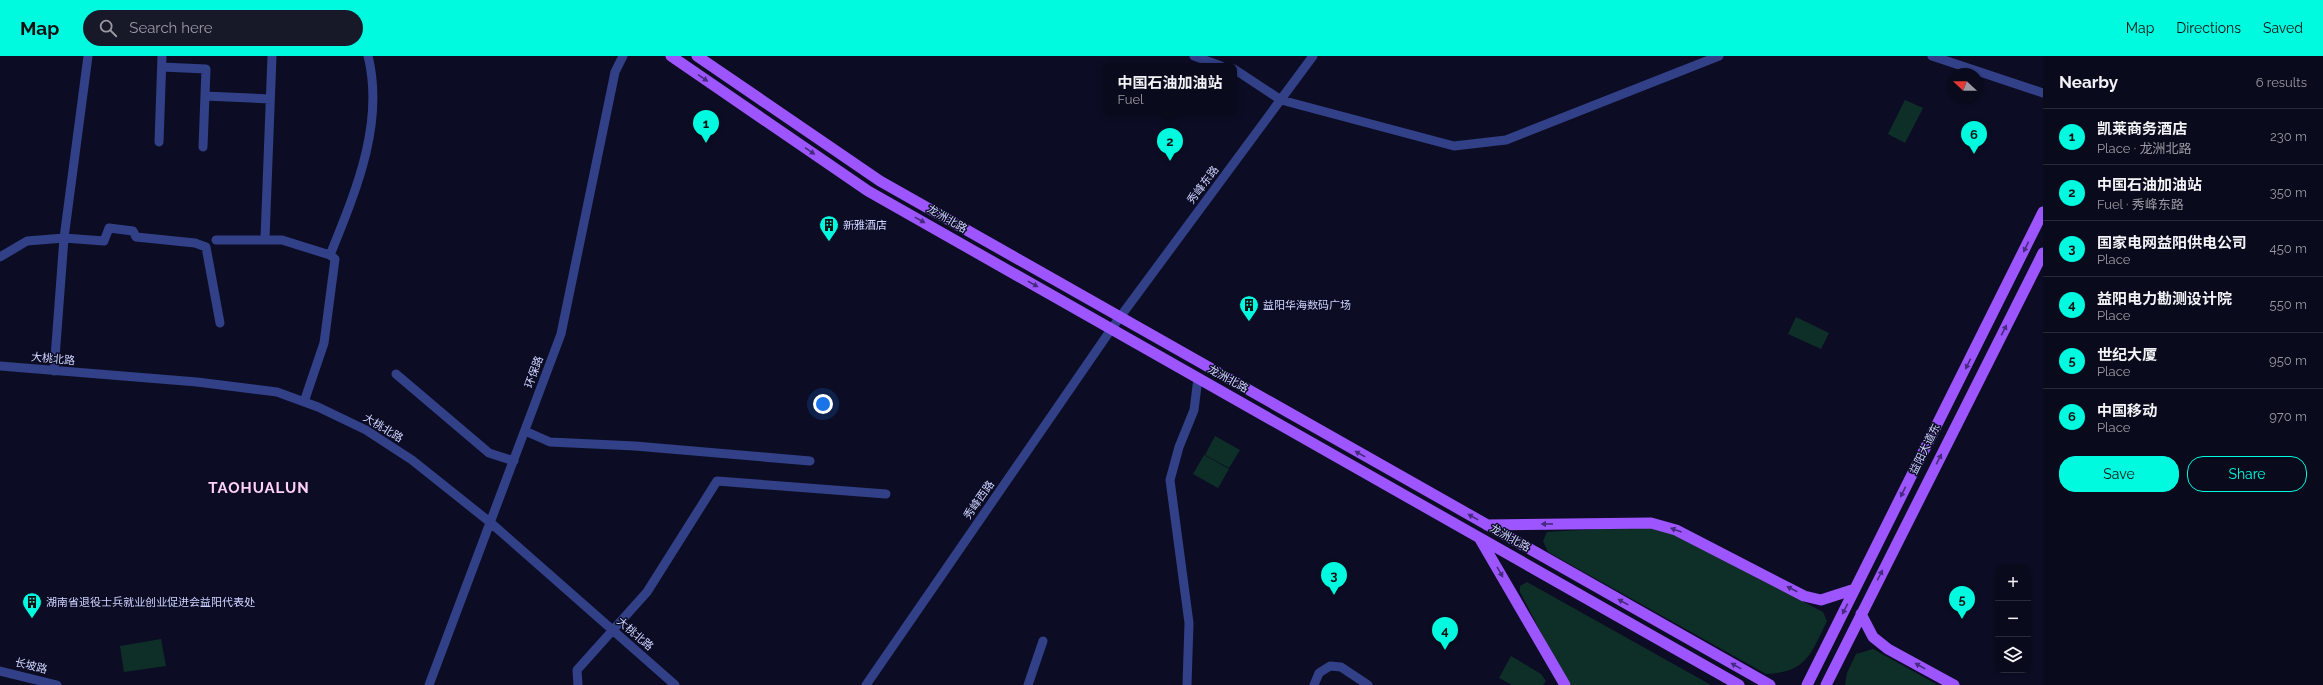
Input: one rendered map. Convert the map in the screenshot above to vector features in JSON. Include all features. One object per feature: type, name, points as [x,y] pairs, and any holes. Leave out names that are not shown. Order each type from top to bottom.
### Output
[{"type":"main road","name":"龙洲北路","points":[[671,56],[868,191],[1112,328],[1480,539],[1739,685]]},
{"type":"main road","name":"龙洲北路","points":[[697,56],[880,181],[1119,318],[1770,685]]},
{"type":"main road","name":"益阳大道东","points":[[1807,685],[2043,212]]},
{"type":"main road","points":[[1826,685],[2043,253]]},
{"type":"main road","points":[[1486,525],[1651,523],[1676,530],[1804,596],[1821,600],[1855,590]]},
{"type":"main road","points":[[1480,539],[1565,685]]},
{"type":"main road","points":[[1861,614],[1873,637],[1888,649],[1954,685]]},
{"type":"street","points":[[54,371],[64,238],[88,56]]},
{"type":"street","points":[[159,142],[162,56]]},
{"type":"street","points":[[265,238],[272,56]]},
{"type":"street","points":[[330,255],[358,186],[366,152],[372,114],[371,74],[368,56]]},
{"type":"street","name":"环保路","points":[[429,685],[561,334],[615,72],[623,56]]},
{"type":"street","points":[[1194,56],[1213,63]]},
{"type":"street","name":"秀峰东路","points":[[1112,328],[1314,56]]},
{"type":"street","points":[[1237,71],[1281,100],[1454,146],[1506,140],[1719,56]]},
{"type":"street","points":[[1932,56],[2043,93]]},
{"type":"street","points":[[162,67],[206,70],[203,147]]},
{"type":"street","points":[[205,96],[270,99]]},
{"type":"street","points":[[0,257],[28,241],[64,238],[104,241],[110,228],[133,231],[136,238],[195,243],[206,247],[220,323]]},
{"type":"street","points":[[216,240],[265,238],[282,240],[330,255],[335,259],[324,343],[304,402]]},
{"type":"street","name":"秀峰西路","points":[[866,685],[1112,328]]},
{"type":"street","name":"大桃北路","points":[[0,366],[197,382],[276,392],[304,402],[366,430],[412,460],[490,523],[675,685]]},
{"type":"street","points":[[396,374],[490,452],[514,461]]},
{"type":"street","points":[[1186,685],[1190,623],[1170,480],[1179,447],[1194,410],[1198,378]]},
{"type":"street","points":[[525,431],[550,442],[635,446],[810,461]]},
{"type":"street","points":[[578,685],[577,670],[647,592],[717,481],[886,494]]},
{"type":"street","points":[[1028,685],[1043,641]]},
{"type":"street","points":[[1314,685],[1319,673],[1330,666],[1341,667],[1368,685]]},
{"type":"street","name":"长坡路","points":[[0,671],[57,685]]},
{"type":"green space","points":[[1905,100],[1923,108],[1905,143],[1888,134]]},
{"type":"green space","points":[[1796,317],[1829,333],[1821,349],[1788,334]]},
{"type":"green space","points":[[1215,436],[1240,450],[1229,468],[1205,455]]},
{"type":"green space","points":[[1204,455],[1229,469],[1218,488],[1193,474]]},
{"type":"green space","points":[[1652,526],[1672,533],[1823,612],[1827,621],[1806,660],[1790,670],[1780,673],[1766,674],[1548,552],[1543,541],[1547,532]]},
{"type":"green space","points":[[1527,582],[1711,685],[1571,685],[1562,673],[1520,592],[1520,586]]},
{"type":"green space","points":[[161,639],[166,666],[124,672],[120,646]]},
{"type":"green space","points":[[1873,649],[1938,685],[1845,685],[1847,673],[1856,654]]},
{"type":"green space","points":[[1511,656],[1541,674],[1546,681],[1543,685],[1512,685],[1499,678]]},
{"type":"place","name":"凯莱商务酒店","points":[[706,143]]},
{"type":"place","name":"中国移动","points":[[1974,154]]},
{"type":"place","name":"中国石油加油站","points":[[1170,161]]},
{"type":"place","name":"新雅酒店","points":[[829,242]]},
{"type":"place","name":"益阳华海数码广场","points":[[1249,322]]},
{"type":"place","name":"国家电网益阳供电公司","points":[[1334,595]]},
{"type":"place","name":"湖南省退役士兵就业创业促进会益阳代表处","points":[[32,619]]},
{"type":"place","name":"世纪大厦","points":[[1962,619]]},
{"type":"place","name":"益阳电力勘测设计院","points":[[1445,650]]},
{"type":"district","name":"TAOHUALUN","points":[[259,488]]}]
